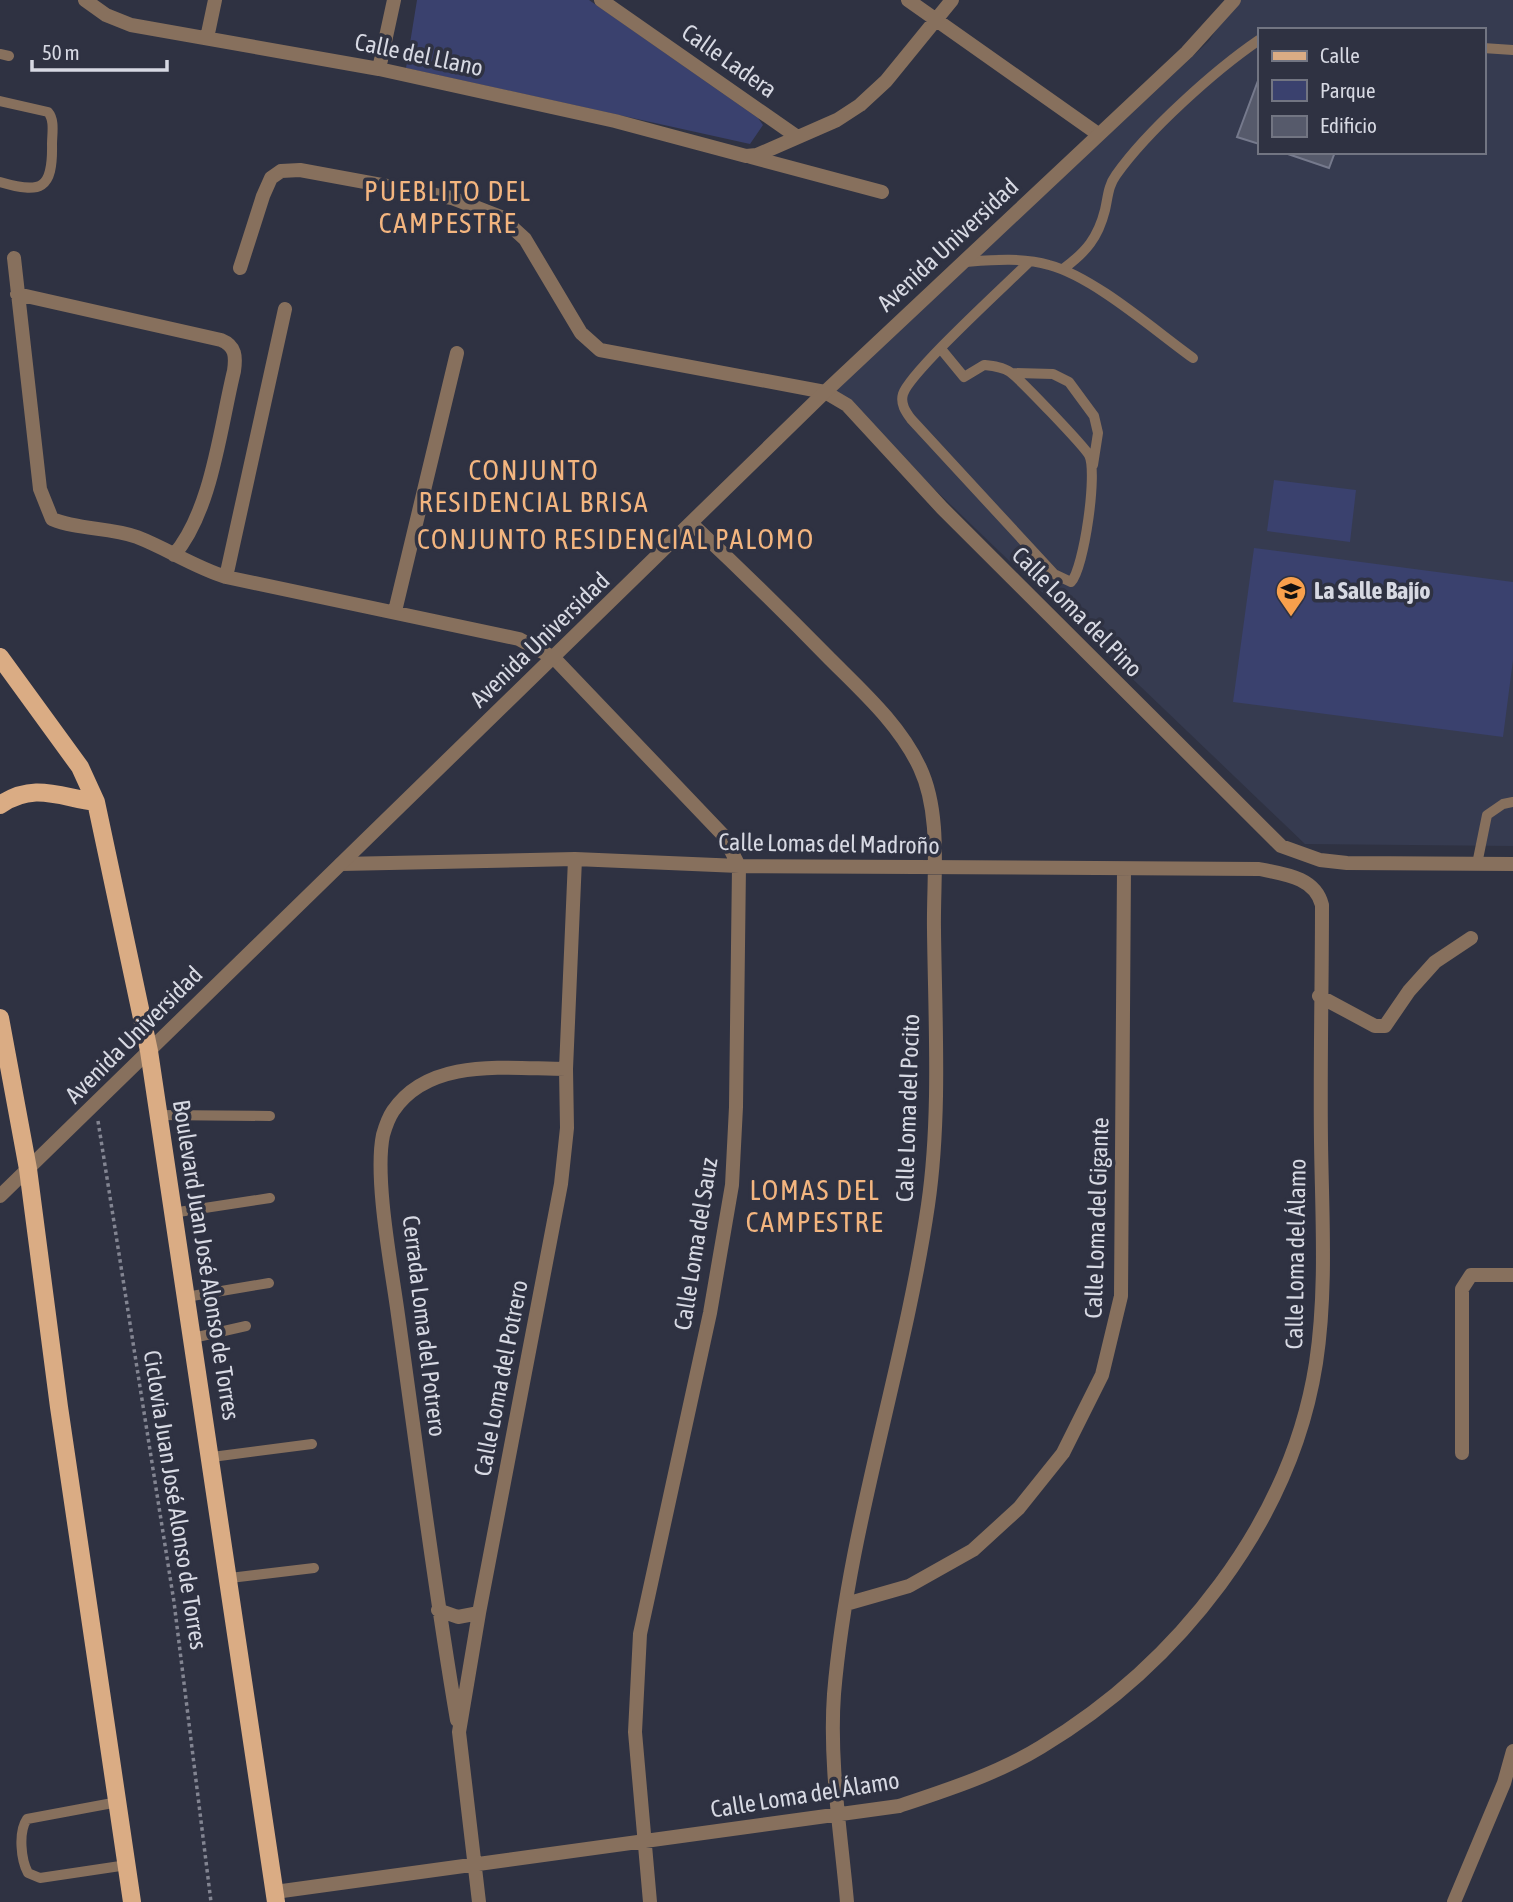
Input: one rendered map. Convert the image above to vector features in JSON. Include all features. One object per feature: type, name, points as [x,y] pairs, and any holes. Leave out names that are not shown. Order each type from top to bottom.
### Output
[{"type":"main road","name":"Boulevard Juan José Alonso de Torres","points":[[0,657],[80,767],[96,803],[149,1051],[276,1897]]},
{"type":"main road","points":[[0,805],[23,792],[39,791],[96,803]]},
{"type":"main road","points":[[0,1018],[28,1169],[59,1407],[132,1902]]},
{"type":"street","name":"Calle del Llano","points":[[85,0],[106,15],[131,25],[379,69],[615,121],[881,192]]},
{"type":"street","points":[[207,38],[215,0]]},
{"type":"street","points":[[379,69],[394,0]]},
{"type":"street","name":"Calle Ladera","points":[[601,0],[796,136]]},
{"type":"street","points":[[908,0],[1098,134]]},
{"type":"street","points":[[746,156],[757,155],[837,120],[860,105],[886,81],[952,0]]},
{"type":"street","name":"Avenida Universidad","points":[[0,1196],[825,392],[1187,52],[1234,0]]},
{"type":"street","points":[[240,268],[262,195],[271,178],[282,171],[300,170],[452,198],[501,217],[525,239],[581,333],[600,350],[825,392]]},
{"type":"street","points":[[14,258],[18,294],[221,340],[232,347],[236,358],[234,371],[202,506],[190,533],[174,555]]},
{"type":"street","name":"Calle Loma del Sauz","points":[[18,294],[40,489],[47,513],[59,522],[107,528],[138,538],[195,567],[226,577],[519,639],[554,658],[723,835],[739,866],[736,1107],[732,1185],[710,1313],[640,1634],[635,1732],[650,1902]]},
{"type":"street","points":[[226,577],[285,309]]},
{"type":"street","points":[[395,611],[457,353]]},
{"type":"street","name":"Calle Loma del Pino","points":[[825,392],[847,405],[942,508],[1281,846],[1305,855],[1347,863],[1477,864]]},
{"type":"street","name":"Calle Loma del Pocito","points":[[692,524],[876,706],[908,746],[921,771],[928,794],[933,868],[935,1033],[929,1201],[915,1288],[866,1498],[846,1604],[834,1695],[834,1745],[848,1902]]},
{"type":"street","name":"Calle Lomas del Madroño","points":[[341,864],[575,859],[739,866],[1259,869],[1283,874],[1313,887]]},
{"type":"street","name":"Calle Loma del Potrero","points":[[479,1902],[459,1732],[479,1613],[561,1184],[567,1128],[566,1069],[575,859]]},
{"type":"street","points":[[1477,864],[1513,864]]},
{"type":"street","name":"Calle Loma del Gigante","points":[[846,1604],[909,1586],[973,1550],[1019,1508],[1063,1453],[1102,1375],[1121,1296],[1124,869]]},
{"type":"street","name":"Calle Loma del Álamo","points":[[276,1897],[473,1864],[899,1806],[970,1782],[1041,1747],[1126,1685],[1192,1622],[1252,1535],[1275,1492],[1301,1424],[1316,1363],[1322,1283],[1322,905],[1313,887]]},
{"type":"street","points":[[1320,996],[1375,1026],[1385,1026],[1409,991],[1435,962],[1471,938]]},
{"type":"street","name":"Cerrada Loma del Potrero","points":[[459,1732],[438,1610],[387,1233],[382,1172],[383,1136],[392,1112],[409,1092],[439,1076],[465,1069],[566,1069]]},
{"type":"street","points":[[1462,1453],[1462,1289],[1471,1275],[1513,1275]]},
{"type":"street","points":[[438,1610],[458,1617],[479,1613]]},
{"type":"street","points":[[1454,1902],[1504,1783],[1513,1751]]},
{"type":"lane","points":[[1063,269],[1087,251],[1097,236],[1108,191],[1135,149],[1237,55],[1258,41]]},
{"type":"lane","points":[[1485,48],[1513,50]]},
{"type":"lane","points":[[0,101],[48,112],[52,116],[52,159],[48,181],[38,187],[29,190],[0,182]]},
{"type":"lane","points":[[964,262],[1029,262],[1063,269],[1107,296],[1193,358]]},
{"type":"lane","points":[[941,349],[964,377],[984,365],[1012,373],[1053,374],[1069,382],[1094,416],[1098,433],[1077,576],[1071,582],[1064,581],[1044,564],[904,408],[903,393],[941,349],[1029,262]]},
{"type":"lane","points":[[1012,373],[1089,455],[1093,467]]},
{"type":"lane","points":[[1477,864],[1487,815],[1503,804],[1513,802]]},
{"type":"lane","points":[[158,1115],[270,1116]]},
{"type":"lane","points":[[172,1213],[270,1198]]},
{"type":"lane","points":[[186,1297],[269,1283]]},
{"type":"lane","points":[[193,1338],[246,1326]]},
{"type":"lane","points":[[212,1457],[312,1444]]},
{"type":"lane","points":[[230,1578],[314,1568]]},
{"type":"lane","points":[[118,1802],[27,1819],[22,1828],[24,1858],[28,1873],[40,1878],[127,1866]]},
{"type":"path","name":"Ciclovia Juan José Alonso de Torres","points":[[95,1105],[174,1602],[211,1902]]},
{"type":"shaded area","name":"La Salle Bajío","points":[[1235,0],[1513,0],[1513,846],[1305,844],[833,392],[1209,41]]},
{"type":"green space","points":[[417,0],[589,0],[758,118],[763,125],[750,144],[406,68]]},
{"type":"green space","points":[[1274,480],[1356,490],[1350,542],[1267,531]]},
{"type":"green space","points":[[1254,548],[1513,582],[1513,660],[1503,737],[1233,702]]},
{"type":"building","points":[[1258,81],[1258,144],[1237,137]]},
{"type":"building","points":[[1288,154],[1334,154],[1329,168]]},
{"type":"place","name":"La Salle Bajío","points":[[1291,618]]},
{"type":"district","name":"PUEBLITO DEL CAMPESTRE","points":[[448,207]]},
{"type":"district","name":"CONJUNTO RESIDENCIAL BRISA","points":[[534,486]]},
{"type":"district","name":"CONJUNTO RESIDENCIAL PALOMO","points":[[616,539]]},
{"type":"district","name":"LOMAS DEL CAMPESTRE","points":[[815,1206]]}]
